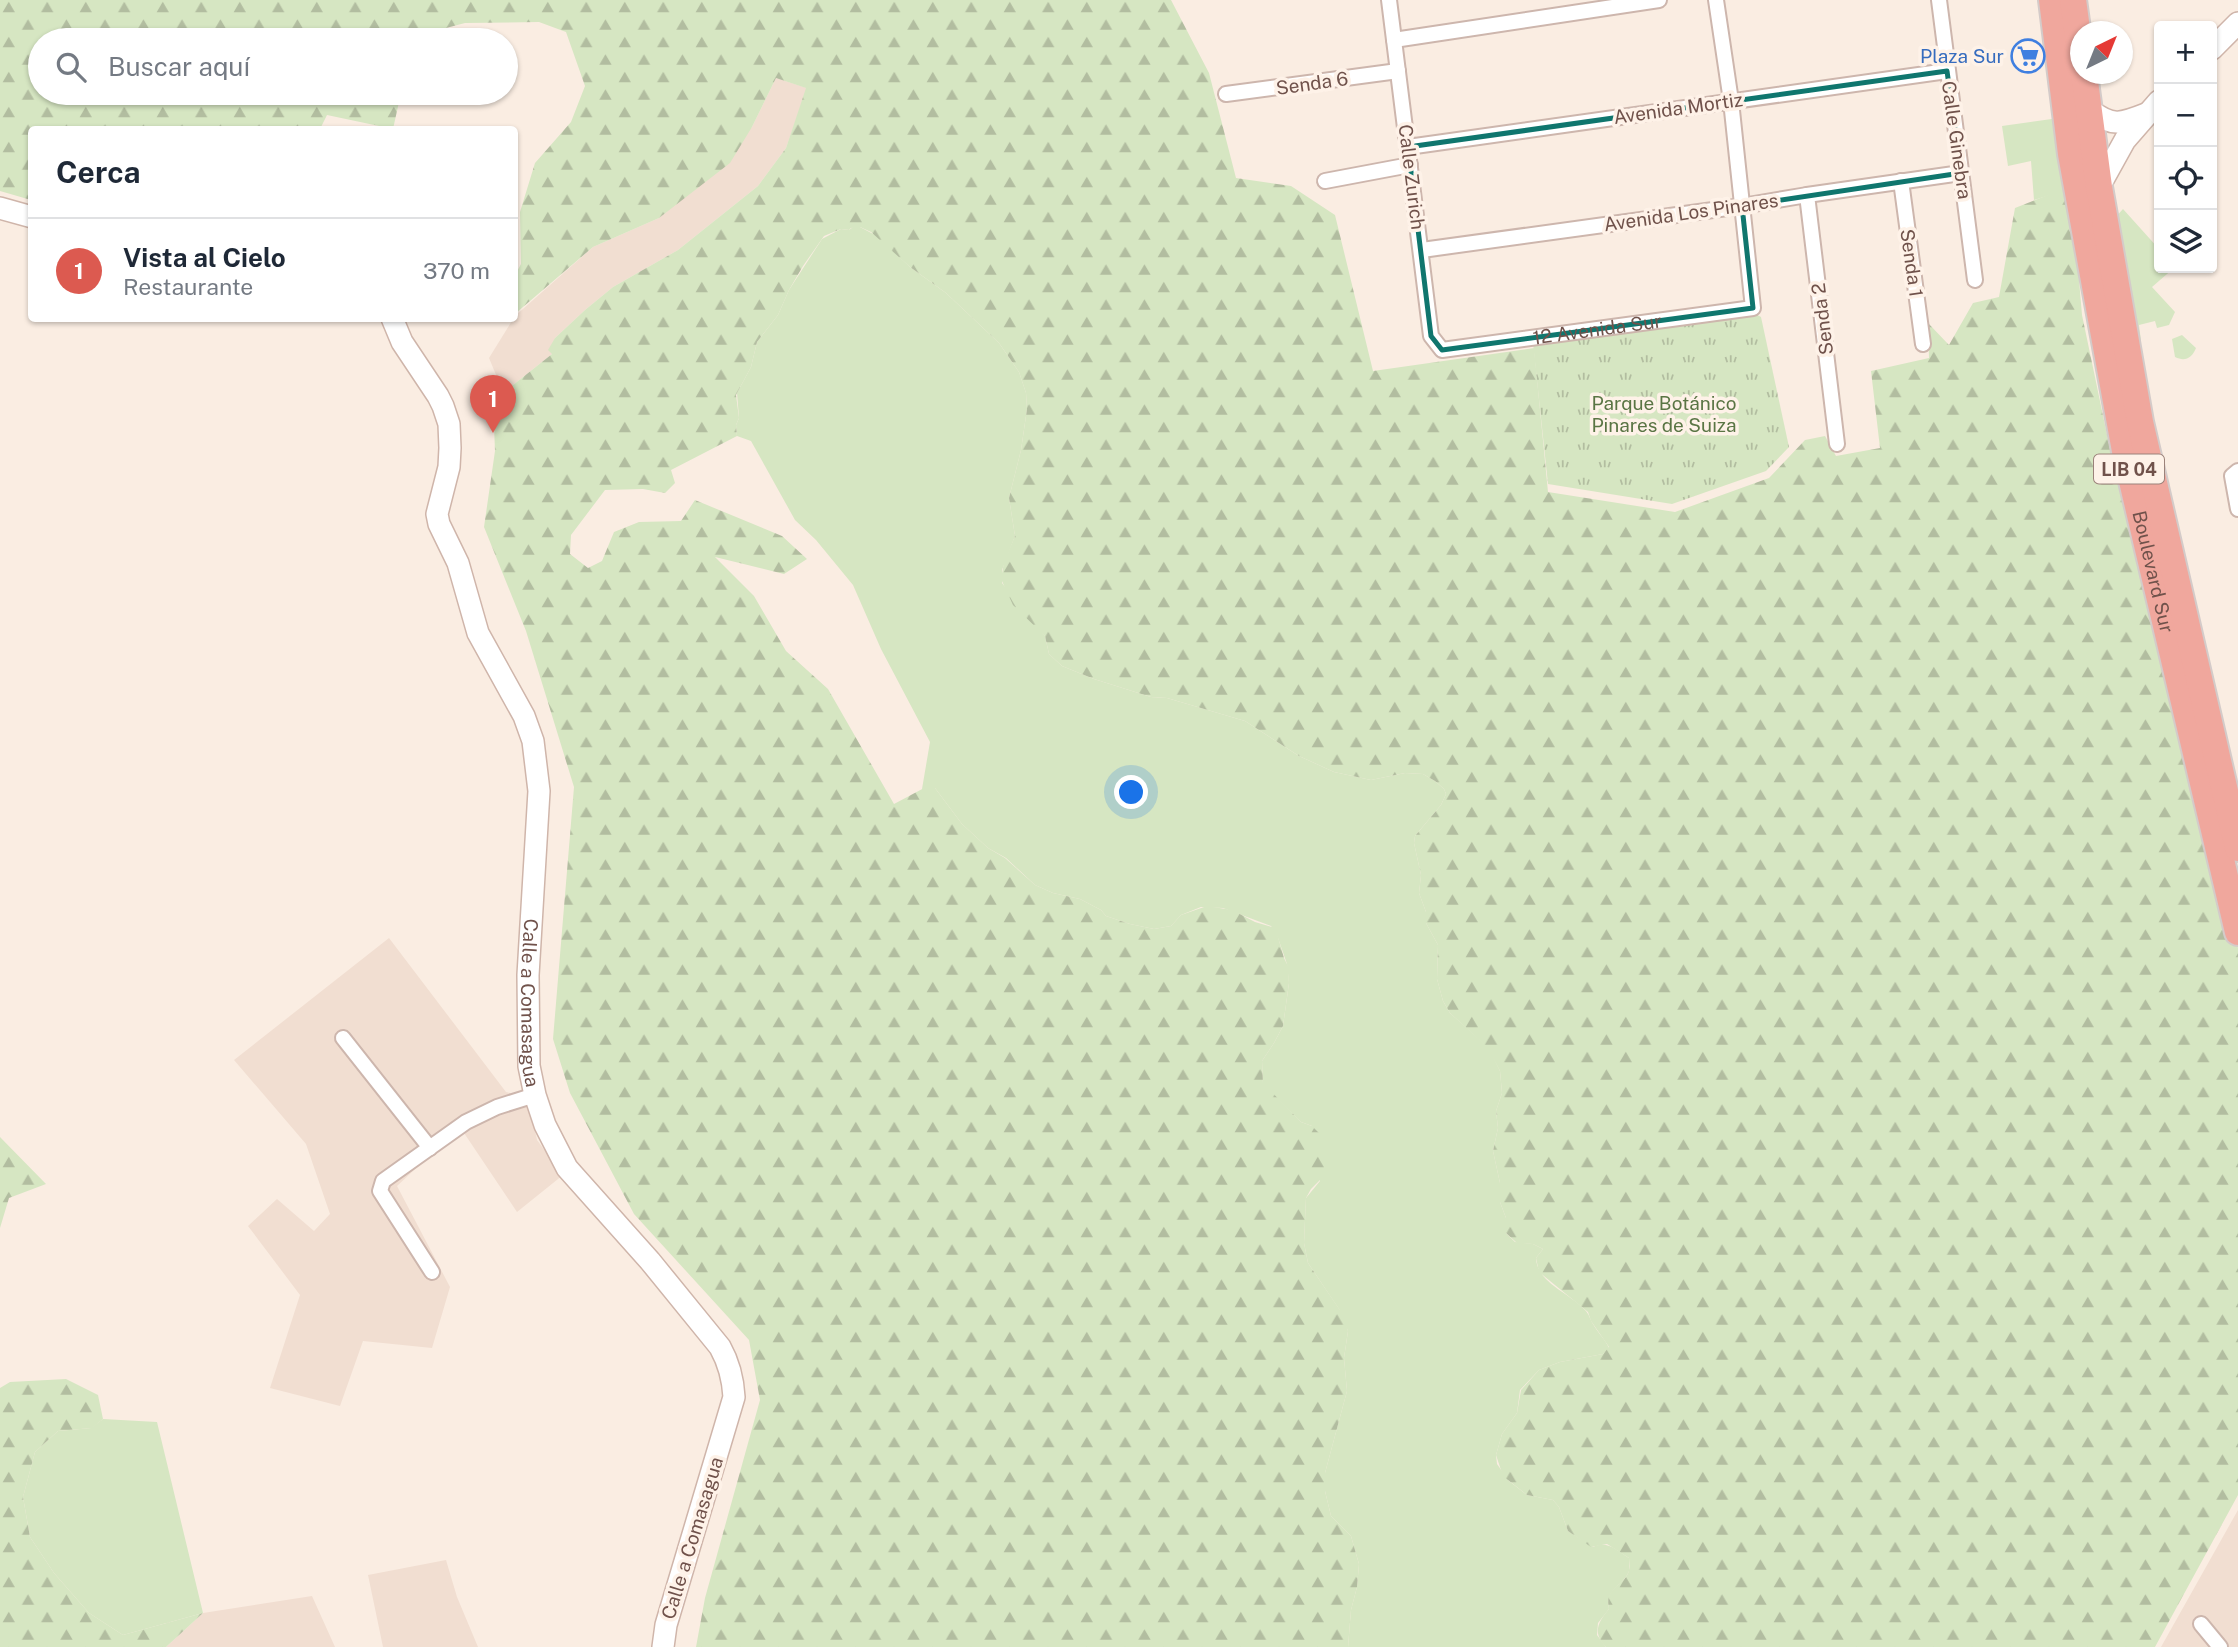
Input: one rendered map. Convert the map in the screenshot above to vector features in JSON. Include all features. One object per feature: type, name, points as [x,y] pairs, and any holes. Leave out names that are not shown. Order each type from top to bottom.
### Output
[{"type":"highway","name":"Boulevard Sur","points":[[2052,0],[2071,154],[2125,451],[2238,932]]},
{"type":"highway","points":[[2073,0],[2076,21]]},
{"type":"highway","name":"Boulevard Sur","points":[[2086,84],[2099,187],[2140,422],[2238,848]]},
{"type":"main road","points":[[2217,44],[2238,23]]},
{"type":"main road","points":[[2090,110],[2112,123],[2126,122],[2153,107]]},
{"type":"main road","points":[[2099,187],[2125,140],[2153,107]]},
{"type":"main road","points":[[0,208],[28,216]]},
{"type":"main road","name":"Calle a Comasagua","points":[[394,322],[402,342],[443,406],[449,424],[449,467],[437,514],[439,524],[458,563],[478,634],[524,716],[533,741],[539,791],[528,975],[528,1066],[535,1095],[545,1125],[567,1168],[650,1261],[711,1336],[726,1359],[731,1375],[734,1397],[666,1625],[663,1647]]},
{"type":"street","name":"Calle Zurich","points":[[1389,0],[1431,336],[1442,350]]},
{"type":"street","points":[[1394,40],[1659,0]]},
{"type":"street","points":[[1716,0],[1731,101],[1742,206]]},
{"type":"street","name":"Calle Ginebra","points":[[1939,0],[1975,280]]},
{"type":"street","name":"Avenida Mortiz","points":[[1408,147],[1947,71]]},
{"type":"street","name":"Senda 6","points":[[1226,94],[1398,72]]},
{"type":"street","points":[[1325,181],[1410,165]]},
{"type":"street","name":"Avenida Los Pinares","points":[[1422,250],[1961,173]]},
{"type":"street","name":"Senda 1","points":[[1901,181],[1923,344]]},
{"type":"street","name":"Senda 2","points":[[1807,195],[1837,444]]},
{"type":"street","name":"12 Avenida Sur","points":[[1442,350],[1753,308],[1742,206]]},
{"type":"street","points":[[2238,471],[2232,476],[2238,509]]},
{"type":"street","points":[[343,1038],[430,1148]]},
{"type":"street","points":[[432,1272],[380,1191],[383,1181],[466,1122],[497,1107],[535,1095]]},
{"type":"street","points":[[2201,1624],[2220,1647]]},
{"type":"highlighted area","points":[[1947,71],[1961,173],[1742,206],[1753,308],[1442,350],[1431,336],[1408,147]]},
{"type":"shaded area","points":[[776,78],[807,88],[786,148],[758,186],[678,250],[613,287],[555,338],[552,354],[493,401],[499,382],[489,358],[511,322],[518,322],[518,313],[593,247],[659,218],[752,127]]},
{"type":"shaded area","points":[[389,938],[506,1092],[528,1097],[537,1140],[563,1175],[517,1212],[460,1127],[397,1186],[450,1287],[432,1348],[363,1341],[340,1406],[270,1388],[300,1295],[248,1226],[277,1199],[314,1231],[330,1214],[306,1144],[234,1060]]},
{"type":"shaded area","points":[[2238,1510],[2238,1647],[2161,1647]]},
{"type":"shaded area","points":[[446,1560],[457,1597],[478,1647],[383,1647],[368,1575]]},
{"type":"shaded area","points":[[312,1596],[335,1647],[166,1647],[203,1613]]},
{"type":"green space","points":[[0,0],[1171,0],[1209,73],[1236,178],[1291,186],[1335,215],[1373,371],[1534,348],[1548,492],[1675,512],[1769,478],[1805,440],[1825,436],[1836,456],[1880,448],[1871,371],[1929,358],[1928,323],[1949,345],[1973,303],[1999,297],[2015,208],[2071,186],[2082,315],[2110,449],[2134,533],[2238,948],[2238,1495],[2155,1647],[1606,1647],[1599,1637],[1598,1628],[1609,1609],[1609,1596],[1627,1576],[1629,1558],[1607,1544],[1591,1547],[1568,1531],[1559,1507],[1553,1500],[1527,1495],[1503,1476],[1496,1455],[1502,1434],[1517,1413],[1521,1390],[1539,1370],[1560,1362],[1603,1354],[1609,1347],[1588,1312],[1539,1272],[1536,1258],[1543,1249],[1533,1244],[1517,1243],[1506,1233],[1506,1218],[1500,1202],[1500,1183],[1493,1151],[1498,1128],[1496,1111],[1502,1093],[1500,1071],[1488,1048],[1450,1013],[1443,1001],[1437,979],[1438,945],[1426,923],[1426,912],[1419,893],[1421,875],[1415,836],[1441,805],[1446,794],[1444,789],[1423,774],[1405,773],[1371,780],[1334,772],[1299,756],[1245,721],[1094,679],[1062,666],[1049,654],[1045,636],[1013,605],[1001,579],[1004,562],[1015,536],[1009,498],[1021,450],[1027,409],[1026,393],[1019,372],[999,343],[946,293],[910,267],[871,232],[860,227],[841,229],[824,236],[789,290],[778,315],[757,342],[751,367],[736,395],[739,418],[736,425],[737,436],[671,470],[675,483],[665,493],[643,489],[605,490],[571,535],[570,554],[588,568],[602,561],[614,532],[639,522],[681,521],[695,500],[782,536],[807,559],[784,574],[715,557],[754,596],[786,651],[828,689],[894,804],[926,787],[935,788],[962,824],[1035,885],[1053,893],[1080,899],[1101,910],[1106,916],[1130,924],[1154,929],[1171,926],[1181,915],[1207,906],[1232,910],[1276,930],[1288,966],[1289,983],[1283,1026],[1262,1061],[1263,1083],[1301,1122],[1312,1126],[1319,1133],[1332,1155],[1331,1169],[1306,1198],[1304,1243],[1308,1263],[1344,1316],[1348,1331],[1344,1358],[1347,1391],[1325,1473],[1325,1491],[1331,1516],[1351,1536],[1359,1564],[1357,1587],[1351,1610],[1348,1647],[696,1647],[705,1598],[760,1400],[749,1340],[634,1214],[570,1093],[553,1039],[574,787],[526,631],[484,527],[495,451],[493,401],[552,354],[548,350],[555,338],[613,287],[678,250],[758,186],[786,148],[806,88],[776,78],[752,127],[730,163],[659,218],[593,247],[518,311],[520,212],[535,163],[571,122],[585,86],[566,32],[539,22],[465,23],[446,28],[28,28],[28,105],[398,105],[394,126],[379,126],[327,115],[322,126],[28,126],[28,199],[0,191]]},
{"type":"green space","points":[[2066,117],[2070,189],[2034,200],[2031,161],[2008,166],[2002,126]]},
{"type":"green space","points":[[2123,209],[2154,243],[2154,273],[2168,273],[2152,287],[2175,312],[2169,325],[2157,328],[2155,321],[2139,325],[2141,341],[2132,342],[2114,219]]},
{"type":"green space","points":[[860,227],[877,236],[910,267],[946,293],[999,343],[1019,372],[1026,393],[1027,409],[1021,450],[1009,498],[1015,536],[1002,570],[1002,583],[1045,636],[1049,654],[1062,666],[1094,679],[1245,721],[1299,756],[1334,772],[1371,780],[1405,773],[1423,774],[1444,789],[1446,794],[1441,805],[1415,836],[1421,875],[1419,893],[1426,912],[1426,923],[1438,945],[1437,979],[1443,1001],[1450,1013],[1489,1048],[1500,1071],[1502,1093],[1496,1111],[1498,1128],[1493,1151],[1500,1183],[1500,1202],[1506,1218],[1506,1233],[1515,1242],[1533,1244],[1543,1249],[1536,1258],[1542,1274],[1585,1310],[1609,1348],[1603,1354],[1560,1362],[1539,1370],[1520,1390],[1517,1413],[1502,1434],[1496,1455],[1497,1464],[1509,1481],[1527,1495],[1553,1500],[1559,1507],[1568,1531],[1593,1547],[1607,1545],[1629,1558],[1629,1571],[1612,1592],[1608,1602],[1609,1609],[1598,1623],[1597,1635],[1606,1647],[1348,1647],[1359,1564],[1351,1536],[1331,1516],[1325,1491],[1325,1473],[1347,1391],[1344,1358],[1348,1331],[1339,1309],[1308,1263],[1304,1243],[1306,1198],[1320,1181],[1312,1126],[1301,1122],[1263,1085],[1262,1061],[1283,1026],[1289,983],[1287,964],[1278,938],[1271,926],[1223,908],[1201,907],[1181,915],[1171,926],[1154,929],[1106,916],[1101,910],[1080,899],[1053,893],[1035,885],[1006,858],[988,848],[962,824],[935,788],[922,789],[930,742],[881,649],[853,585],[816,540],[795,520],[751,441],[737,436],[737,393],[751,367],[757,342],[778,315],[789,290],[822,239],[841,229],[849,230]]},
{"type":"green space","name":"Parque Botánico Pinares de Suiza","points":[[1747,309],[1761,317],[1789,447],[1766,471],[1672,504],[1548,484],[1533,343]]},
{"type":"green space","points":[[2182,335],[2196,348],[2190,357],[2185,359],[2175,357],[2172,339]]},
{"type":"green space","points":[[0,1137],[46,1184],[9,1198],[0,1228]]},
{"type":"green space","points":[[66,1379],[98,1395],[103,1419],[92,1428],[58,1431],[35,1452],[23,1497],[30,1537],[54,1573],[89,1613],[123,1635],[203,1613],[166,1647],[0,1647],[0,1388],[10,1382]]},
{"type":"green space","points":[[103,1419],[157,1422],[203,1613],[123,1635],[89,1613],[54,1573],[30,1537],[23,1497],[35,1452],[58,1431],[91,1428]]},
{"type":"place","name":"Plaza Sur","points":[[2028,56]]},
{"type":"place","name":"Vista al Cielo","points":[[493,433]]}]
